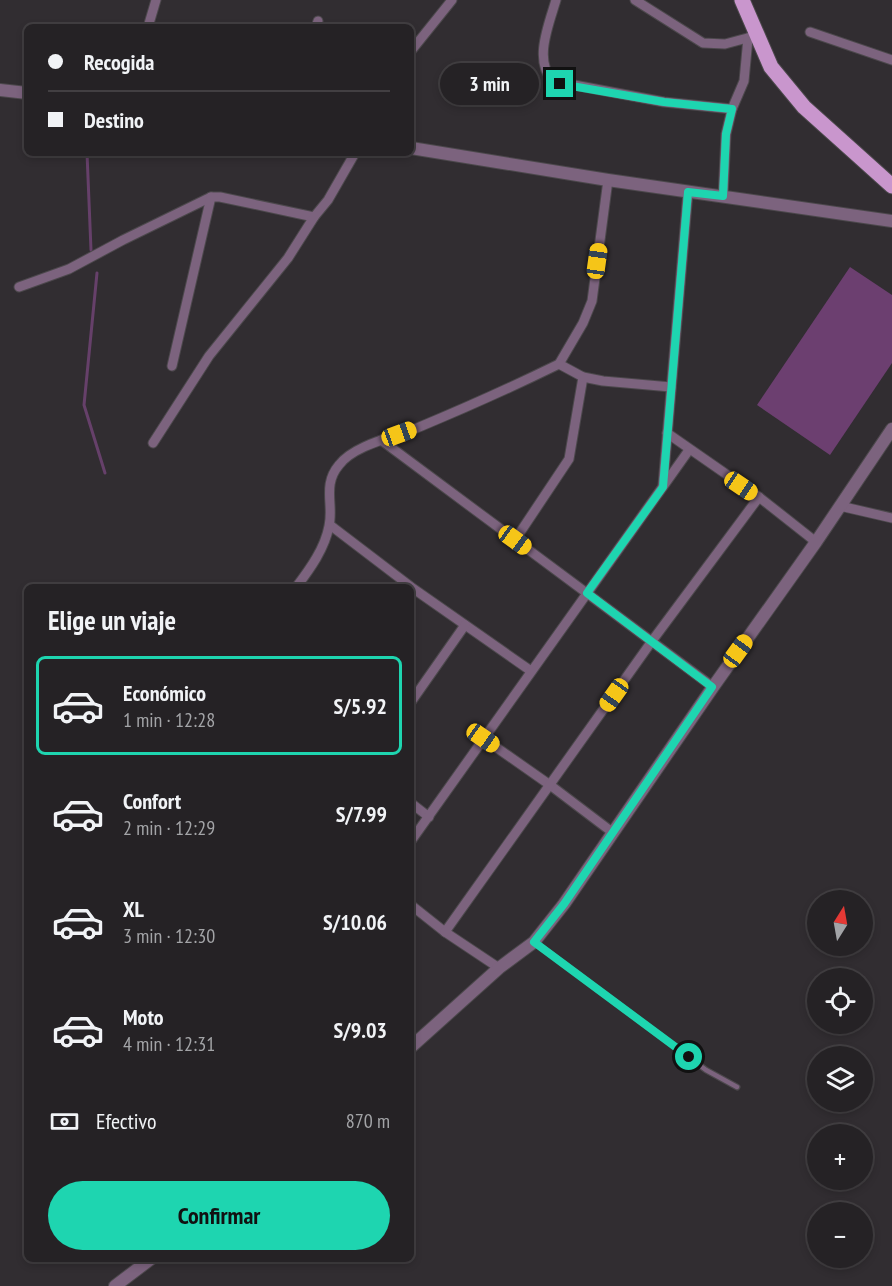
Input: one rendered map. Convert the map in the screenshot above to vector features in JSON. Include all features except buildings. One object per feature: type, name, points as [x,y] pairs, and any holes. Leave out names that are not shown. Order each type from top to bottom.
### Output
[{"type":"main road","points":[[742,0],[753,37],[771,67],[804,106],[892,186]]},
{"type":"street","points":[[149,24],[156,0]]},
{"type":"street","points":[[414,47],[453,0]]},
{"type":"street","points":[[556,0],[545,38],[544,62],[545,71],[554,81],[664,102],[732,109]]},
{"type":"street","points":[[635,0],[704,43],[725,44],[753,37],[744,81],[732,109],[726,134],[723,196]]},
{"type":"street","points":[[810,32],[892,60]]},
{"type":"street","points":[[0,90],[24,93]]},
{"type":"street","points":[[414,148],[608,180],[892,221]]},
{"type":"street","points":[[153,443],[209,356],[288,258],[314,217],[328,200],[353,156]]},
{"type":"street","points":[[299,584],[309,571],[323,545],[330,525],[328,488],[338,465],[352,453],[416,428],[559,364],[583,324],[592,301],[608,180]]},
{"type":"street","points":[[663,487],[688,192]]},
{"type":"street","points":[[19,287],[69,269],[211,197],[314,217]]},
{"type":"street","points":[[172,366],[211,197]]},
{"type":"street","points":[[559,364],[583,377],[671,387]]},
{"type":"street","points":[[515,540],[569,459],[583,377]]},
{"type":"street","points":[[414,1044],[499,968],[534,942],[564,904],[892,429]]},
{"type":"street","points":[[667,433],[759,497],[816,542]]},
{"type":"street","points":[[381,440],[712,687]]},
{"type":"street","points":[[414,837],[689,450]]},
{"type":"street","points":[[445,932],[652,641],[759,497]]},
{"type":"street","points":[[840,506],[892,518]]},
{"type":"street","points":[[330,525],[398,583]]},
{"type":"street","points":[[414,590],[531,671]]},
{"type":"street","points":[[414,698],[465,625]]},
{"type":"street","points":[[483,738],[612,832]]},
{"type":"street","points":[[414,805],[429,817]]},
{"type":"street","points":[[414,907],[445,932],[499,968]]},
{"type":"street","points":[[115,1286],[147,1262]]},
{"type":"lane","points":[[534,942],[706,1070],[737,1087]]},
{"type":"shaded area","points":[[850,267],[892,295],[892,363],[830,455],[757,405]]},
{"type":"waterway","points":[[87,156],[91,250]]},
{"type":"waterway","points":[[97,273],[84,405],[105,473]]},
{"type":"route","points":[[560,84],[664,102],[732,109],[726,134],[723,196],[688,192],[663,487],[587,593],[712,687],[564,904],[534,942],[689,1057]]}]
